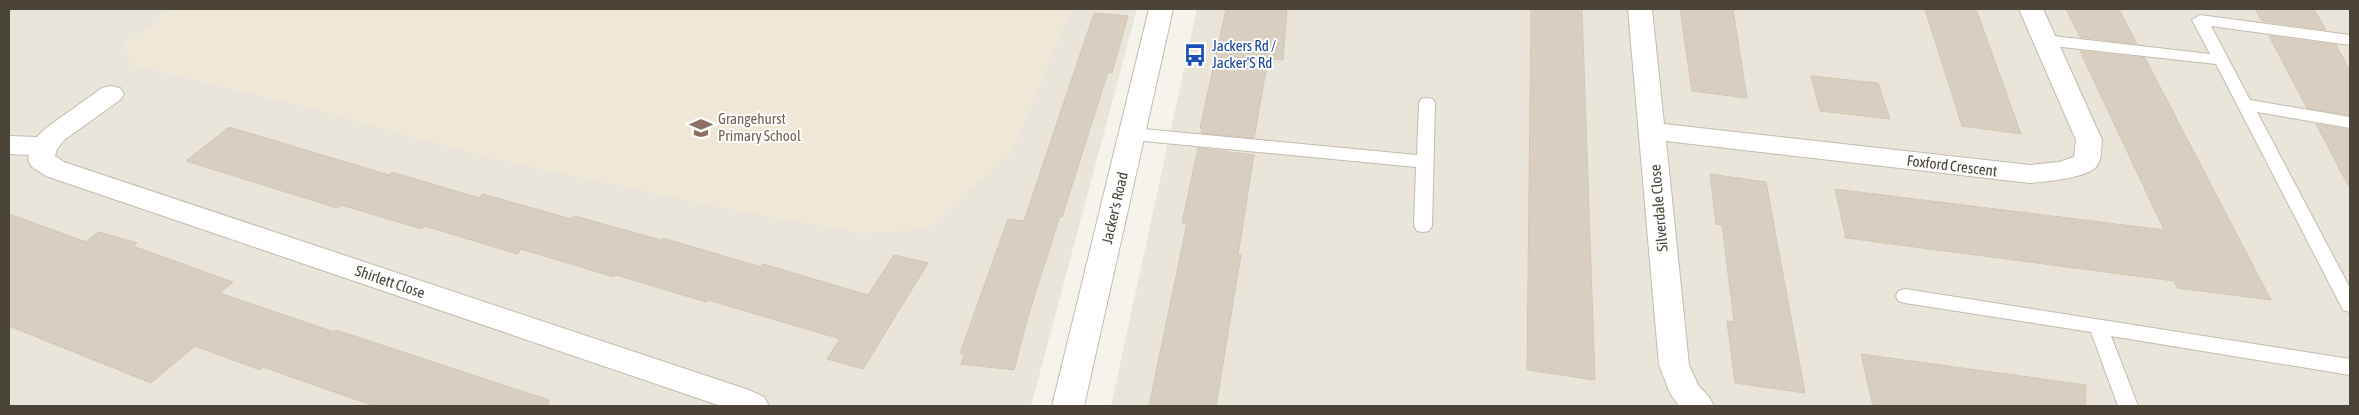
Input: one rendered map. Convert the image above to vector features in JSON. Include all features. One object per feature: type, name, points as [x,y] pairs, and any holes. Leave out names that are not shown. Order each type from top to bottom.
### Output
[{"type":"street","name":"Jacker's Road","points":[[1068,406],[1161,9]]},
{"type":"street","name":"Silverdale Close","points":[[1640,9],[1674,365],[1691,405]]},
{"type":"street","name":"Foxford Crescent","points":[[1652,131],[2030,174],[2061,171],[2086,162],[2089,140],[2031,9]]},
{"type":"street","points":[[9,145],[44,146],[55,134],[111,94]]},
{"type":"street","name":"Shirlett Close","points":[[44,146],[41,160],[55,169],[754,406]]},
{"type":"lane","points":[[2350,40],[2200,20],[2350,305]]},
{"type":"lane","points":[[2044,40],[2221,60]]},
{"type":"lane","points":[[1423,226],[1428,103]]},
{"type":"lane","points":[[2245,105],[2350,122]]},
{"type":"lane","points":[[1133,134],[1425,162]]},
{"type":"lane","points":[[1905,296],[2350,367]]},
{"type":"lane","points":[[2098,326],[2128,406]]},
{"type":"shaded area","points":[[9,9],[175,9],[125,45],[131,64],[296,104],[1011,152],[1070,9],[1137,9],[1031,406],[9,406]]},
{"type":"shaded area","name":"Grangehurst Primary School","points":[[175,9],[1070,9],[1011,152],[927,229],[862,233],[718,207],[490,158],[296,104],[131,64],[125,45]]},
{"type":"shaded area","points":[[1197,9],[2350,9],[2350,406],[1111,406]]},
{"type":"building","points":[[1226,9],[1287,9],[1283,60],[1268,59],[1254,138],[1201,133],[1202,128],[1200,128]]},
{"type":"building","points":[[1531,9],[1582,9],[1595,380],[1527,370]]},
{"type":"building","points":[[1680,9],[1733,9],[1747,98],[1692,91]]},
{"type":"building","points":[[1925,9],[1976,9],[2021,134],[1962,126]]},
{"type":"building","points":[[2066,9],[2119,9],[2137,44],[2080,37]]},
{"type":"building","points":[[2255,9],[2314,9],[2326,30],[2262,21]]},
{"type":"building","points":[[1094,13],[1128,16],[1112,73],[1108,72],[1062,217],[1060,216],[1029,313],[1014,370],[961,364],[964,354],[960,353],[1008,219],[1024,221]]},
{"type":"building","points":[[2269,36],[2336,45],[2350,71],[2350,115],[2307,108]]},
{"type":"building","points":[[2080,51],[2145,58],[2271,300],[2177,288],[2174,281],[1846,238],[1835,189],[2164,230]]},
{"type":"building","points":[[1811,76],[1878,83],[1890,119],[1820,111]]},
{"type":"building","points":[[2316,124],[2350,130],[2350,189]]},
{"type":"building","points":[[229,127],[389,175],[392,172],[479,198],[483,194],[571,219],[575,216],[661,240],[663,238],[761,267],[763,264],[868,295],[894,255],[928,263],[863,369],[827,359],[840,339],[708,300],[706,302],[616,275],[614,277],[521,249],[517,254],[425,226],[422,229],[341,205],[337,208],[186,161]]},
{"type":"building","points":[[1198,148],[1254,155],[1238,255],[1241,255],[1216,406],[1149,406],[1187,223],[1182,223]]},
{"type":"building","points":[[1710,174],[1766,182],[1805,393],[1735,383],[1727,321],[1734,322],[1722,225],[1716,224]]},
{"type":"building","points":[[9,214],[86,242],[98,232],[137,243],[133,246],[233,282],[220,293],[334,332],[336,330],[549,400],[548,406],[374,406],[263,367],[260,370],[195,346],[151,383],[9,326]]},
{"type":"building","points":[[1861,354],[2086,385],[2085,406],[1873,406]]},
{"type":"place","name":"Jackers Rd / Jacker'S Rd","points":[[1195,55]]},
{"type":"place","name":"Grangehurst Primary School","points":[[701,128]]}]
